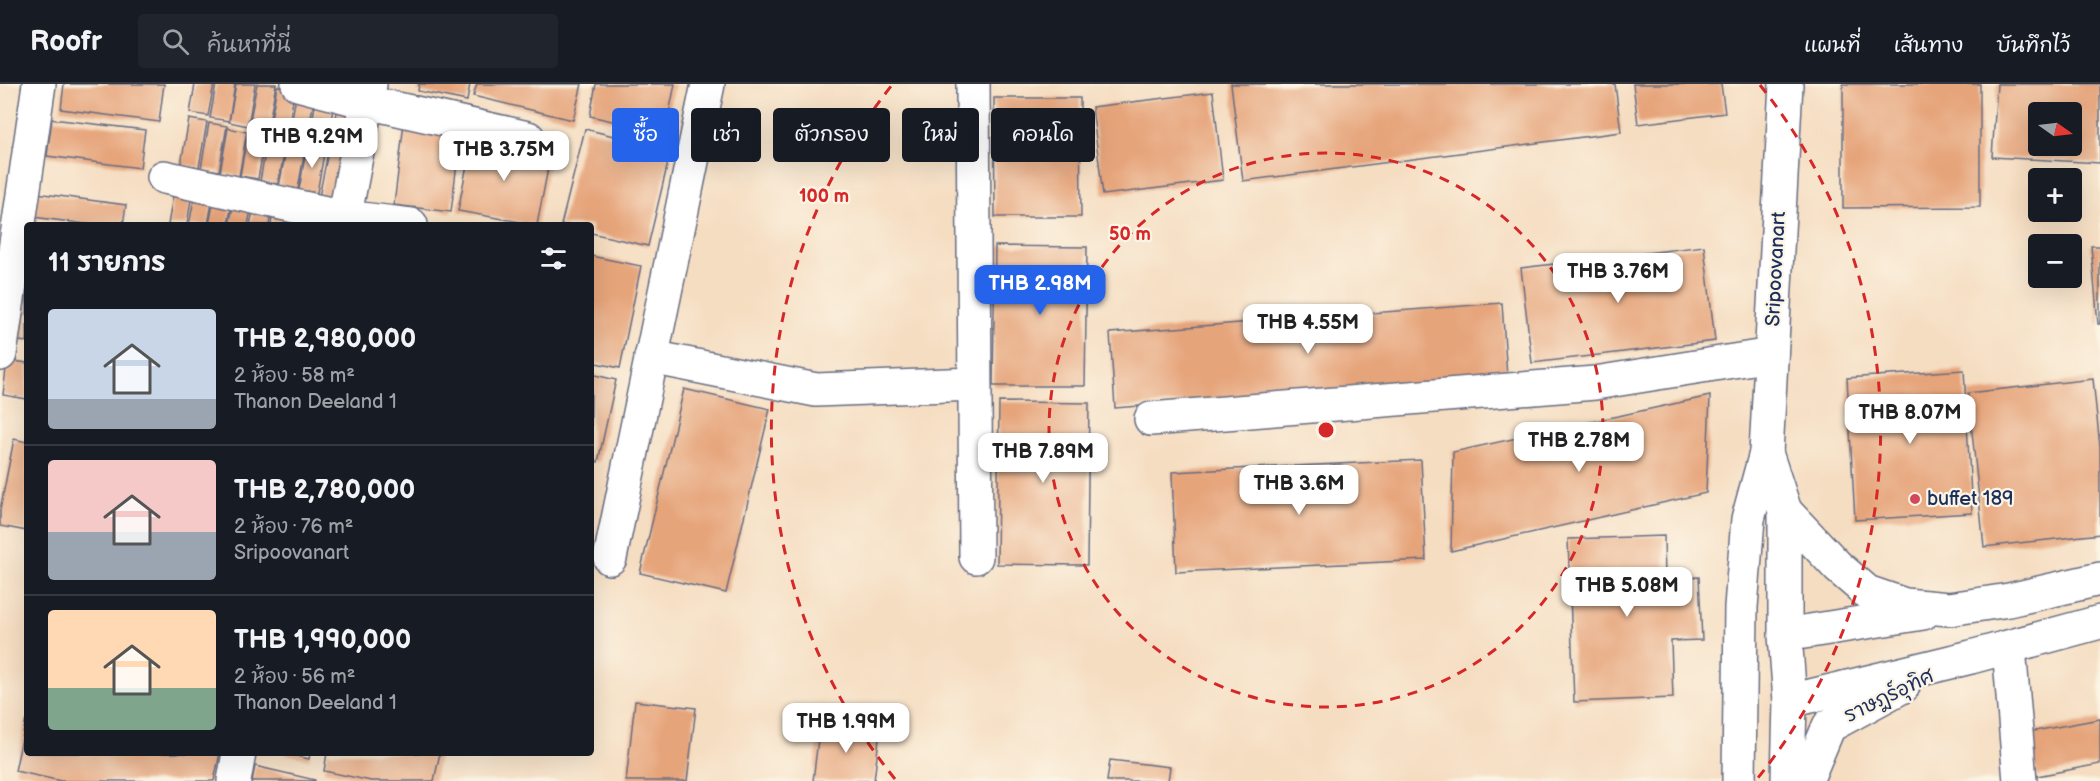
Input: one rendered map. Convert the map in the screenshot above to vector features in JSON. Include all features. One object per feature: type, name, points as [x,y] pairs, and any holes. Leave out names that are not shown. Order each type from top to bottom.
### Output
[{"type":"street","points":[[0,354],[39,84]]},
{"type":"street","points":[[298,84],[368,93],[528,138]]},
{"type":"street","points":[[610,558],[708,84]]},
{"type":"street","points":[[973,84],[976,557]]},
{"type":"street","name":"Sripoovanart","points":[[1739,781],[1741,607],[1748,519],[1766,453],[1786,84]]},
{"type":"street","points":[[343,221],[368,93]]},
{"type":"street","points":[[164,177],[343,221],[360,222]]},
{"type":"street","points":[[1151,418],[1596,383],[1771,355]]},
{"type":"street","points":[[651,357],[816,390],[974,384]]},
{"type":"street","name":"Sripoovanart","points":[[1766,453],[1785,511],[1785,635],[1790,701],[1788,781]]},
{"type":"street","points":[[1785,511],[1838,567],[1867,592],[1905,605],[1956,608]]},
{"type":"street","points":[[1741,636],[1785,635],[2009,600],[2100,579]]},
{"type":"street","points":[[1740,707],[1790,701],[1971,657],[2100,622]]},
{"type":"street","points":[[2009,647],[2020,781]]},
{"type":"street","name":"ราษฎร์อุทิศ","points":[[1806,781],[1829,726],[1901,686],[1971,657]]},
{"type":"street","points":[[234,781],[238,756]]},
{"type":"building","points":[[64,84],[164,84],[159,122],[61,109]]},
{"type":"building","points":[[195,84],[214,84],[208,116],[190,113]]},
{"type":"building","points":[[216,84],[235,84],[229,121],[210,118]]},
{"type":"building","points":[[236,84],[255,84],[248,126],[229,122]]},
{"type":"building","points":[[257,84],[276,84],[268,129],[249,125]]},
{"type":"building","points":[[419,84],[470,84],[467,101],[418,91]]},
{"type":"building","points":[[477,84],[582,84],[573,120],[473,96]]},
{"type":"building","points":[[596,84],[675,84],[670,108],[612,108],[612,121],[590,116]]},
{"type":"building","points":[[1231,84],[1615,84],[1621,132],[1243,181]]},
{"type":"building","points":[[1633,84],[1721,84],[1725,113],[1638,124]]},
{"type":"building","points":[[1843,84],[1980,84],[1980,207],[1843,208]]},
{"type":"building","points":[[1997,84],[2100,84],[2100,163],[1992,157]]},
{"type":"building","points":[[277,86],[295,89],[287,134],[269,130]]},
{"type":"building","points":[[297,91],[315,94],[307,139],[289,135]]},
{"type":"building","points":[[1213,92],[1223,180],[1103,195],[1095,131],[1095,108],[1092,107]]},
{"type":"building","points":[[317,94],[335,98],[327,143],[309,140]]},
{"type":"building","points":[[994,98],[1080,98],[1080,108],[994,108]]},
{"type":"building","points":[[339,100],[357,104],[349,149],[331,146]]},
{"type":"building","points":[[52,119],[145,130],[140,168],[47,156]]},
{"type":"building","points":[[189,119],[207,122],[199,167],[181,164]]},
{"type":"building","points":[[209,123],[227,126],[219,171],[201,168]]},
{"type":"building","points":[[404,123],[461,130],[451,212],[394,205]]},
{"type":"building","points":[[228,128],[247,132],[239,176],[220,173]]},
{"type":"building","points":[[585,129],[612,136],[612,162],[668,162],[648,246],[594,234],[594,222],[562,222]]},
{"type":"building","points":[[248,131],[266,134],[258,179],[240,176]]},
{"type":"building","points":[[268,136],[287,139],[278,184],[260,181]]},
{"type":"building","points":[[472,139],[551,153],[538,222],[520,222],[458,211]]},
{"type":"building","points":[[288,141],[306,144],[298,189],[279,186]]},
{"type":"building","points":[[307,145],[325,148],[317,193],[299,190]]},
{"type":"building","points":[[328,152],[346,155],[338,201],[319,197]]},
{"type":"building","points":[[995,162],[1081,162],[1081,217],[995,217]]},
{"type":"building","points":[[174,189],[192,193],[187,222],[168,222]]},
{"type":"building","points":[[36,193],[126,205],[123,222],[71,222],[33,217]]},
{"type":"building","points":[[195,194],[213,197],[209,222],[190,222]]},
{"type":"building","points":[[214,199],[232,203],[229,222],[210,222]]},
{"type":"building","points":[[234,202],[252,205],[249,222],[230,222]]},
{"type":"building","points":[[254,207],[272,210],[270,222],[251,222]]},
{"type":"building","points":[[273,212],[292,215],[291,222],[271,222]]},
{"type":"building","points":[[995,246],[1087,247],[1085,386],[993,386]]},
{"type":"building","points":[[1704,246],[1715,341],[1532,363],[1521,268]]},
{"type":"building","points":[[2091,246],[2100,246],[2100,324],[2098,324]]},
{"type":"building","points":[[24,250],[24,342],[11,340]]},
{"type":"building","points":[[594,257],[641,266],[620,368],[594,363]]},
{"type":"building","points":[[1502,303],[1507,377],[1115,408],[1110,333]]},
{"type":"building","points":[[7,360],[24,363],[24,398],[3,395]]},
{"type":"building","points":[[1964,370],[1972,513],[1855,520],[1847,378]]},
{"type":"building","points":[[594,375],[616,380],[598,462],[594,461]]},
{"type":"building","points":[[2093,379],[2100,447],[2100,534],[1984,547],[1968,393]]},
{"type":"building","points":[[684,389],[770,409],[726,593],[640,573]]},
{"type":"building","points":[[1710,396],[1706,493],[1451,551],[1453,452]]},
{"type":"building","points":[[999,402],[1089,403],[1087,565],[997,564]]},
{"type":"building","points":[[14,439],[24,441],[24,530],[0,526],[0,510]]},
{"type":"building","points":[[1421,460],[1426,560],[1176,572],[1172,472]]},
{"type":"building","points":[[1664,536],[1665,579],[1699,577],[1702,640],[1671,641],[1673,698],[1574,702],[1568,539]]},
{"type":"building","points":[[635,701],[696,708],[687,781],[626,781]]},
{"type":"building","points":[[2100,719],[2100,764],[2037,776],[2029,732]]},
{"type":"building","points":[[820,723],[880,730],[874,781],[813,781]]},
{"type":"building","points":[[24,728],[24,756],[219,756],[214,781],[61,781],[15,771]]},
{"type":"building","points":[[326,756],[439,756],[434,781],[371,781],[324,771]]},
{"type":"building","points":[[1110,760],[1170,767],[1168,781],[1107,781]]},
{"type":"building","points":[[255,766],[315,780],[315,781],[252,781]]},
{"type":"place","name":"buffet 189","points":[[1915,499]]}]
